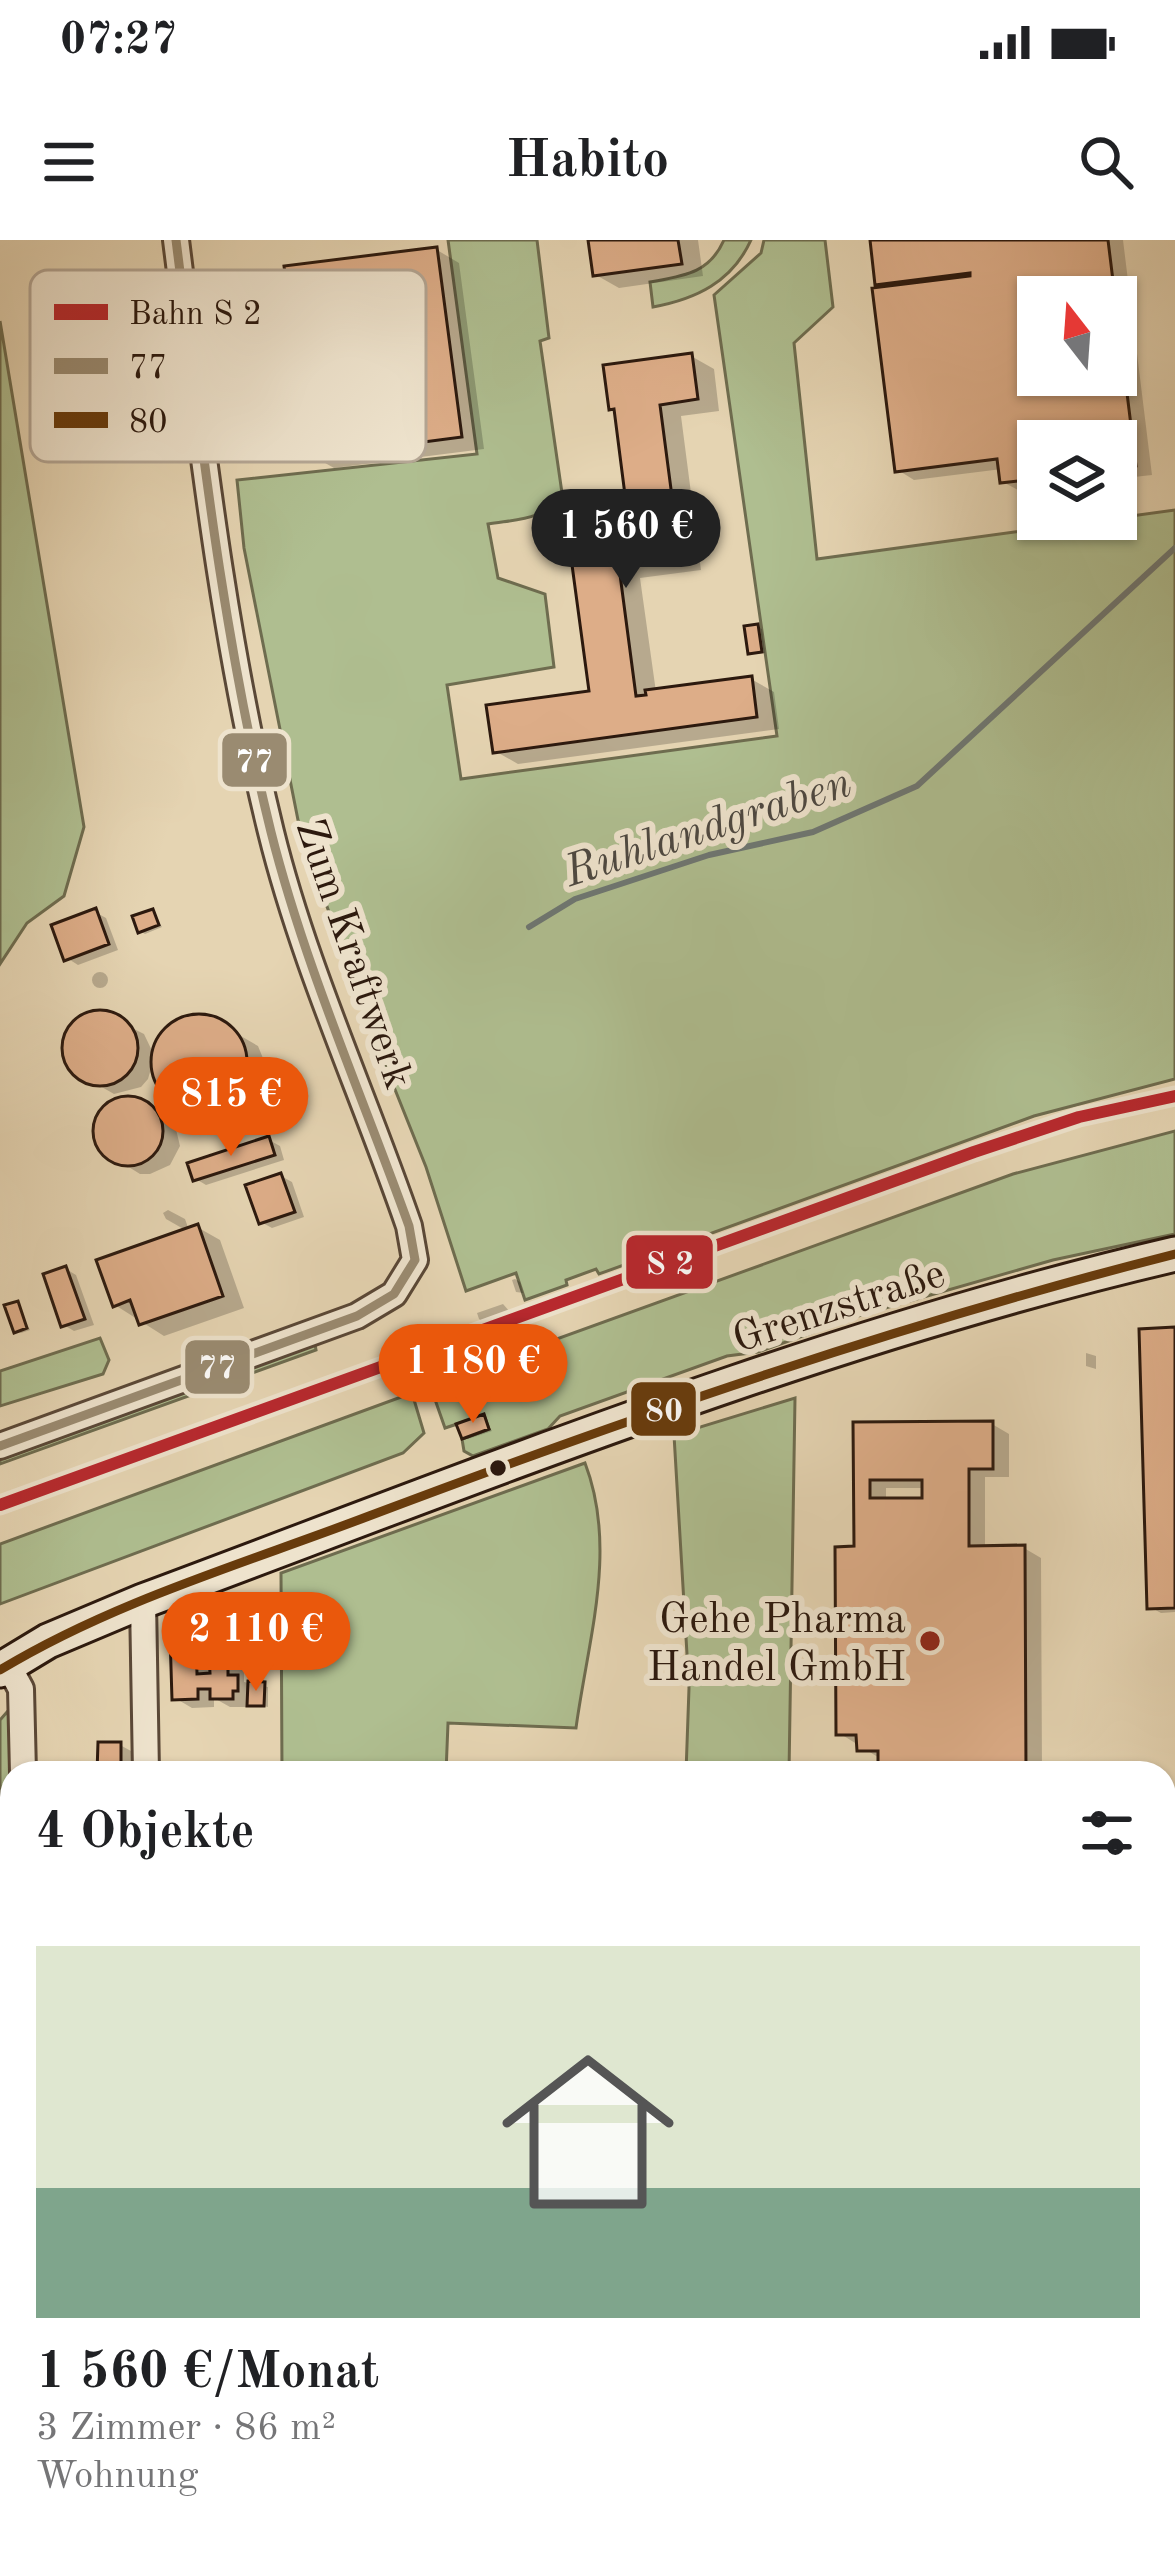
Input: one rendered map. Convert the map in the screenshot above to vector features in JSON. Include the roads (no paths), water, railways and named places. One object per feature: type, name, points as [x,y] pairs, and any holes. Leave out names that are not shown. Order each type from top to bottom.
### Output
[{"type":"main road","name":"Grenzstraße","points":[[4,1667],[80,1626],[143,1600],[805,1360],[990,1301],[1175,1254]]},
{"type":"street","name":"Zum Kraftwerk","points":[[176,240],[180,270]]},
{"type":"street","name":"Zum Kraftwerk","points":[[0,1446],[357,1316],[394,1294],[415,1260],[410,1226],[293,912],[271,833],[218,572],[204,462]]},
{"type":"street","points":[[143,1600],[146,1761]]},
{"type":"street","points":[[4,1667],[21,1689],[23,1761]]},
{"type":"waterway","name":"Ruhlandgraben","points":[[529,927],[575,899],[709,855],[813,832],[917,786],[1175,548]]},
{"type":"place","name":"Gehe Pharma Handel GmbH","points":[[930,1641]]}]
